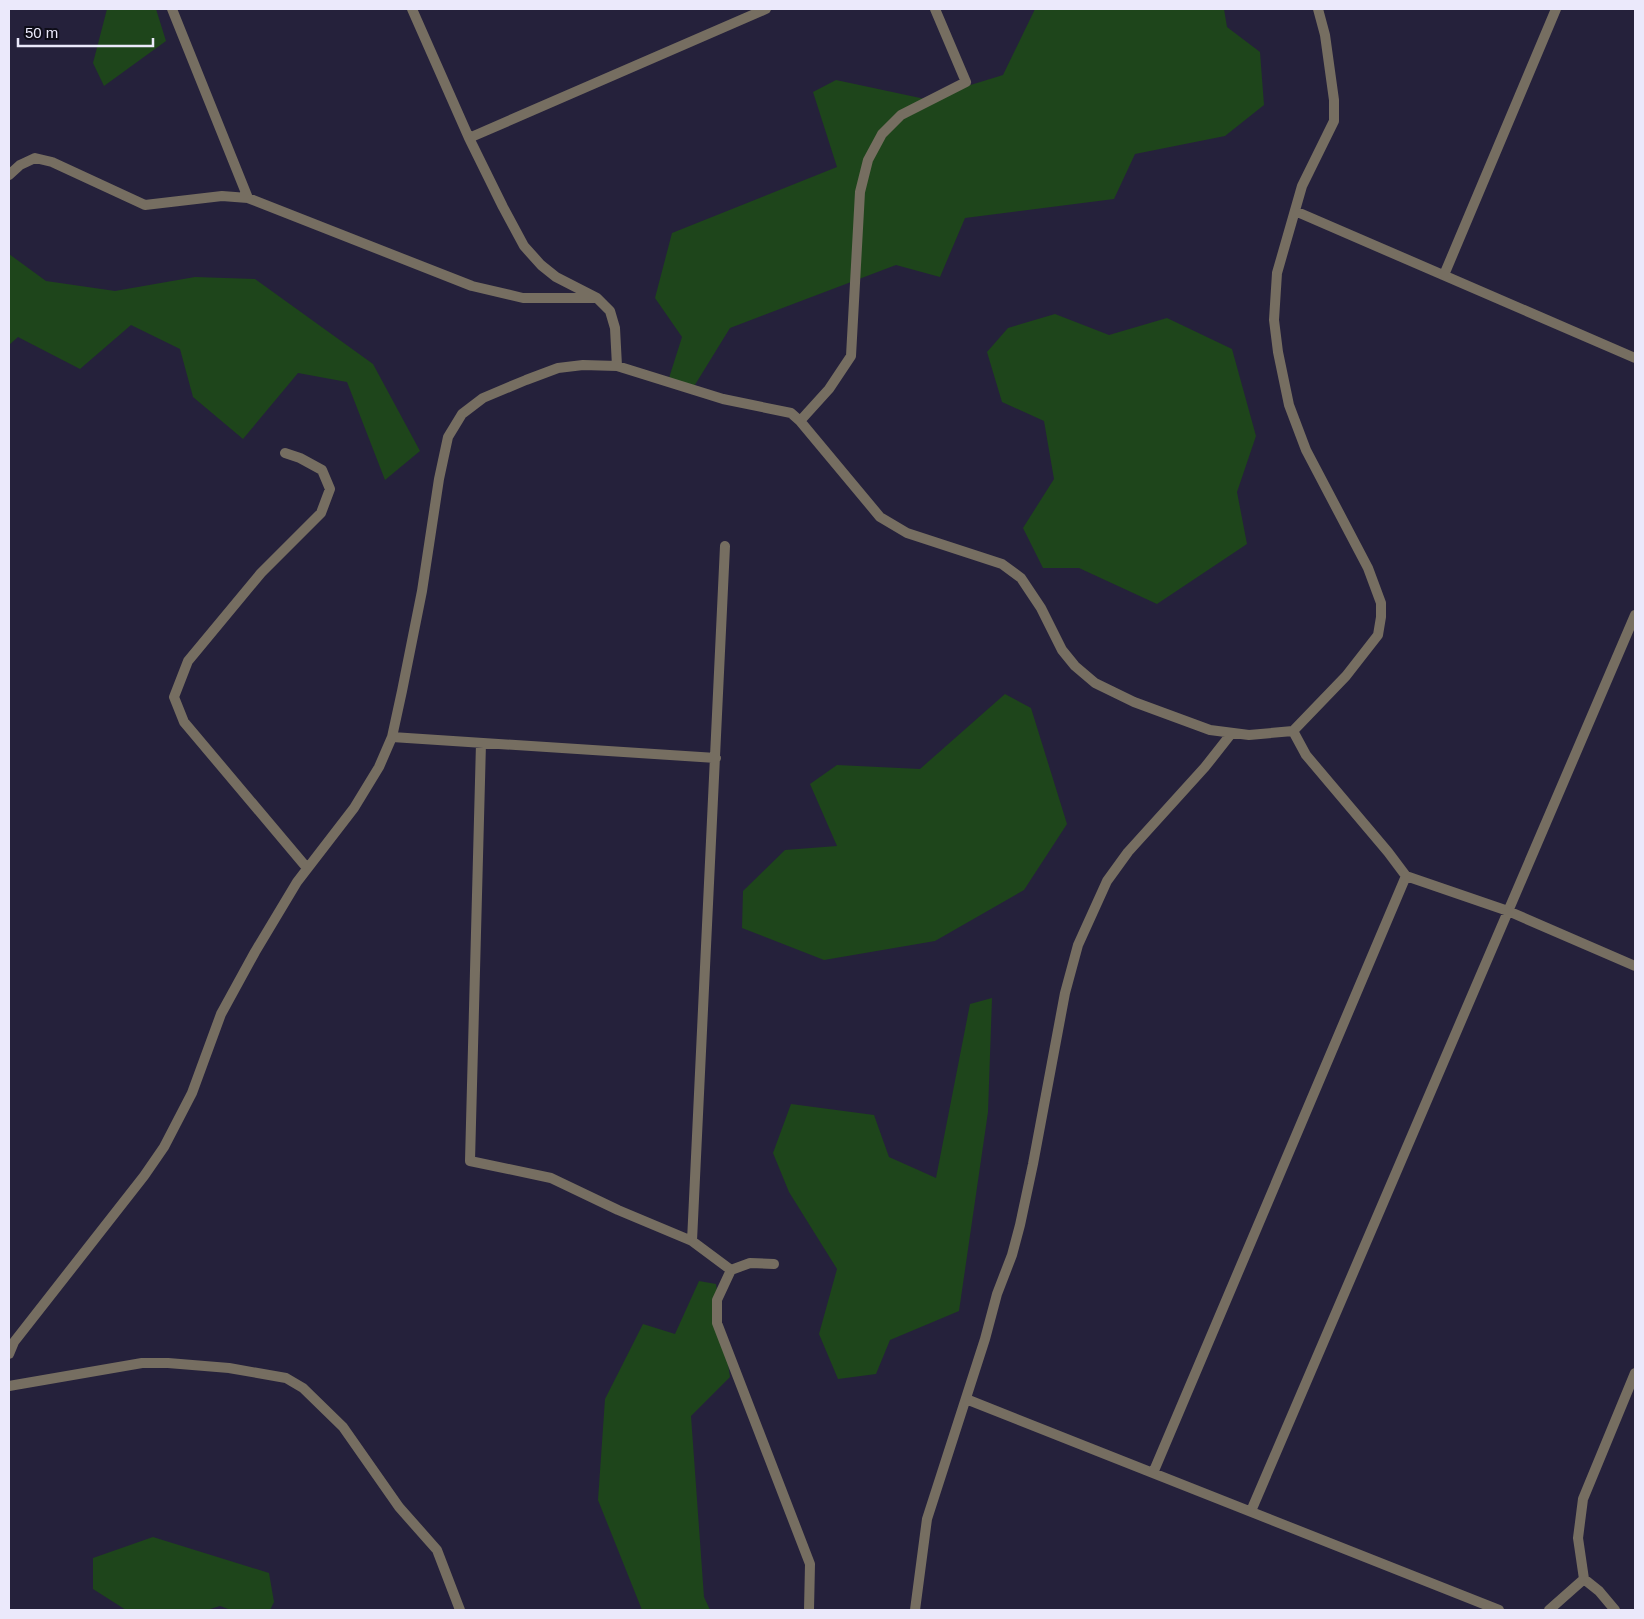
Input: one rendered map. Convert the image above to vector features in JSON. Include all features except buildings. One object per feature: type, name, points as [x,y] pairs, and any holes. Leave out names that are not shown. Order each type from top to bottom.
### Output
[{"type":"street","points":[[172,9],[248,198]]},
{"type":"street","points":[[412,9],[468,138],[502,207],[524,246],[541,265],[556,277],[597,298],[610,311],[615,328],[618,366]]},
{"type":"street","points":[[468,138],[766,9]]},
{"type":"street","points":[[800,421],[829,389],[851,356],[860,192],[868,160],[882,134],[901,115],[966,82],[935,9]]},
{"type":"street","points":[[9,1354],[14,1342],[144,1176],[164,1146],[192,1092],[221,1014],[255,952],[297,882],[354,808],[380,767],[392,737],[422,591],[439,479],[448,437],[462,414],[483,398],[558,368],[582,365],[618,366],[723,399],[790,413],[800,421],[880,517],[907,533],[1002,564],[1021,578],[1041,608],[1062,650],[1075,666],[1095,683],[1134,702],[1210,730],[1249,735],[1293,731],[1346,676],[1378,635],[1381,617],[1381,603],[1368,568],[1306,450],[1290,405],[1274,320],[1277,273],[1302,186],[1334,121],[1334,100],[1325,36],[1318,9]]},
{"type":"street","points":[[1444,275],[1556,9]]},
{"type":"street","points":[[9,175],[20,165],[35,158],[52,162],[145,205],[222,196],[248,198],[472,286],[523,298],[597,298]]},
{"type":"street","points":[[1295,211],[1635,358]]},
{"type":"street","points":[[285,453],[300,458],[322,470],[330,489],[321,513],[261,573],[188,661],[174,697],[184,722],[307,868]]},
{"type":"street","points":[[692,1241],[725,546]]},
{"type":"street","points":[[1251,1511],[1635,616]]},
{"type":"street","points":[[1293,731],[1306,755],[1406,876],[1508,911],[1635,966]]},
{"type":"street","points":[[916,1610],[927,1519],[1020,1225],[1065,993],[1078,945],[1107,881],[1128,852],[1205,767],[1232,734]]},
{"type":"street","points":[[392,737],[716,758]]},
{"type":"street","points":[[481,743],[470,1161],[551,1178],[618,1210],[692,1241],[731,1270]]},
{"type":"street","points":[[1153,1473],[1406,876]]},
{"type":"street","points":[[774,1264],[750,1263],[731,1270],[717,1300],[717,1323],[810,1564],[809,1610]]},
{"type":"street","points":[[9,1386],[142,1363],[168,1363],[228,1368],[286,1378],[303,1388],[344,1427],[399,1507],[437,1550],[460,1610]]},
{"type":"street","points":[[1615,1610],[1599,1591],[1584,1579],[1578,1538],[1583,1499],[1635,1373]]},
{"type":"street","points":[[966,1399],[1499,1610]]},
{"type":"street","points":[[1549,1610],[1584,1579]]},
{"type":"green space","points":[[107,9],[156,9],[166,41],[104,86],[93,63]]},
{"type":"green space","points":[[1035,9],[1224,9],[1227,27],[1260,52],[1264,105],[1225,136],[1135,154],[1114,199],[965,218],[940,277],[896,265],[730,328],[693,388],[669,378],[682,337],[655,298],[672,233],[837,167],[813,92],[836,80],[925,99],[1003,75]]},
{"type":"green space","points":[[9,254],[46,281],[115,291],[195,277],[255,279],[373,364],[420,451],[385,480],[347,382],[298,373],[243,439],[193,397],[180,349],[131,325],[80,369],[18,337],[9,345]]},
{"type":"green space","points":[[1055,314],[1109,335],[1167,318],[1232,349],[1256,436],[1237,492],[1247,544],[1157,604],[1079,568],[1043,568],[1023,528],[1054,479],[1044,421],[1002,402],[987,352],[1008,328]]},
{"type":"green space","points":[[1005,694],[1031,708],[1067,824],[1024,890],[935,941],[824,960],[742,928],[743,891],[785,850],[837,846],[810,784],[837,765],[920,769]]},
{"type":"green space","points":[[992,998],[988,1112],[959,1311],[890,1340],[876,1374],[838,1379],[819,1334],[837,1269],[789,1192],[773,1153],[791,1104],[874,1115],[889,1157],[936,1178],[970,1004]]},
{"type":"green space","points":[[699,1281],[716,1284],[730,1377],[691,1416],[704,1597],[710,1610],[642,1610],[598,1500],[605,1399],[643,1324],[675,1334]]},
{"type":"green space","points":[[153,1537],[269,1573],[274,1602],[270,1610],[231,1610],[220,1606],[207,1610],[126,1610],[93,1589],[93,1558]]}]
